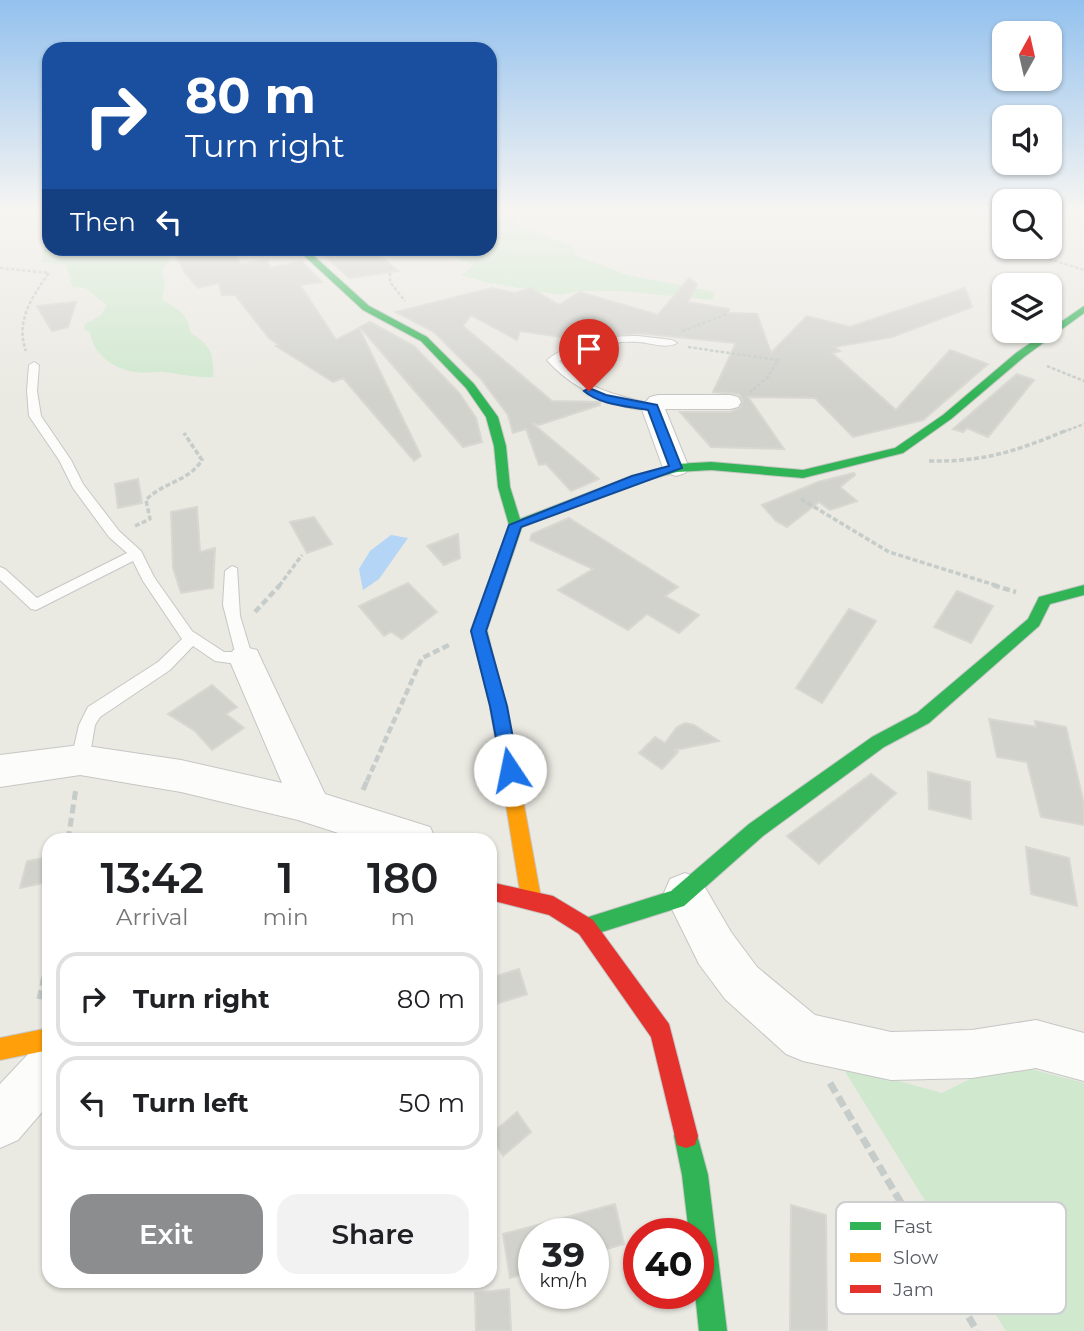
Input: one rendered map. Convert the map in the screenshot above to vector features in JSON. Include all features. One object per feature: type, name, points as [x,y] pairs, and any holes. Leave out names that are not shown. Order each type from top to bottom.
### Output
[{"type":"street","points":[[325,271],[366,308],[424,339],[484,403],[492,416],[500,446],[504,487],[516,525],[479,631],[498,706],[531,898]]},
{"type":"street","points":[[516,525],[636,479],[676,468],[711,466],[803,474],[899,451],[947,417],[1020,355],[1084,309]]},
{"type":"street","points":[[676,468],[653,407],[658,402],[730,402]]},
{"type":"street","points":[[586,927],[677,899],[756,830],[878,742],[923,718],[1034,622],[1044,601],[1084,590]]},
{"type":"street","points":[[245,659],[312,808]]},
{"type":"street","points":[[0,771],[80,760],[181,776],[312,808],[394,833]]},
{"type":"street","points":[[497,892],[531,898],[571,912],[586,927],[661,1032],[695,1175],[713,1331]]},
{"type":"street","points":[[685,893],[715,948],[741,983],[803,1037],[891,1056],[972,1054],[1036,1044],[1084,1057]]},
{"type":"street","points":[[0,1049],[42,1040]]},
{"type":"street","points":[[0,1122],[42,1075]]},
{"type":"lane","points":[[653,407],[603,398],[589,391],[552,360],[607,338],[640,338],[671,343]]},
{"type":"lane","points":[[34,365],[32,391],[35,416],[65,460],[77,485],[114,534],[136,554],[163,602],[192,638],[221,657],[245,659],[232,624],[232,572]]},
{"type":"lane","points":[[0,572],[36,605],[136,554]]},
{"type":"lane","points":[[80,760],[87,725],[94,712],[164,666],[192,638]]},
{"type":"path","points":[[31,271],[49,273],[26,305],[20,341],[34,365]]},
{"type":"path","points":[[727,314],[688,327],[675,336],[671,343],[717,353],[778,360],[768,377],[756,388],[746,396],[730,402]]},
{"type":"path","points":[[1020,355],[1084,381]]},
{"type":"path","points":[[899,451],[927,461],[971,462],[1017,451],[1056,433],[1084,424]]},
{"type":"path","points":[[114,534],[150,519],[146,500],[150,495],[186,479],[196,471],[202,460],[184,433]]},
{"type":"path","points":[[786,474],[784,489],[889,552],[1044,601]]},
{"type":"path","points":[[232,624],[256,611],[272,596],[302,555]]},
{"type":"path","points":[[349,819],[380,757],[422,659],[479,631]]},
{"type":"path","points":[[69,833],[80,760]]},
{"type":"path","points":[[803,1037],[901,1202]]},
{"type":"path","points":[[967,1314],[977,1331]]},
{"type":"green space","points":[[68,271],[161,271],[165,283],[162,300],[181,313],[191,333],[207,346],[212,357],[213,377],[164,372],[143,373],[128,371],[112,364],[95,347],[90,332],[84,329],[85,324],[101,315],[107,305],[85,288],[73,287]]},
{"type":"green space","points":[[466,271],[617,271],[715,292],[712,300],[622,291],[578,291],[561,295],[485,282],[461,275]]},
{"type":"green space","points":[[1004,1062],[1084,1083],[1084,1331],[1006,1331],[995,1314],[1066,1314],[1066,1202],[926,1202],[841,1065],[942,1093]]},
{"type":"water","points":[[391,535],[408,538],[379,579],[363,590],[359,569],[370,551]]},
{"type":"building","points":[[184,271],[311,271],[322,282],[300,285],[336,340],[359,328],[421,456],[414,461],[343,378],[333,382],[276,346],[279,345],[269,338],[235,295],[222,295],[219,283],[198,288]]},
{"type":"building","points":[[341,271],[397,271],[349,278]]},
{"type":"building","points":[[689,278],[697,284],[688,302],[729,309],[729,313],[757,314],[771,353],[807,316],[850,327],[965,288],[972,307],[892,337],[834,347],[840,351],[832,353],[896,410],[950,350],[988,364],[923,420],[853,437],[815,398],[748,397],[784,449],[711,447],[680,412],[730,412],[740,408],[743,401],[739,394],[713,392],[736,343],[638,333],[582,340],[520,331],[517,340],[471,315],[463,326],[552,401],[600,402],[600,405],[539,425],[532,423],[599,479],[571,491],[546,464],[539,465],[526,429],[513,433],[508,415],[481,379],[434,332],[396,312],[492,288],[515,293],[531,288],[559,305],[580,292],[658,315]]},
{"type":"building","points":[[76,302],[68,327],[52,331],[37,306]]},
{"type":"building","points":[[370,322],[414,346],[459,393],[476,418],[482,442],[463,447],[360,327]]},
{"type":"building","points":[[1017,374],[1034,380],[988,437],[967,428],[963,432],[953,429]]},
{"type":"building","points":[[854,473],[855,475],[840,487],[857,501],[830,510],[819,502],[787,527],[776,521],[762,505],[818,482]]},
{"type":"building","points":[[138,479],[142,503],[118,508],[115,484]]},
{"type":"building","points":[[197,507],[200,552],[215,548],[213,588],[181,593],[173,568],[171,512]]},
{"type":"building","points":[[314,517],[332,544],[307,553],[290,522]]},
{"type":"building","points":[[569,518],[678,587],[665,596],[699,615],[679,633],[647,614],[628,630],[558,590],[593,569],[530,540],[532,534]]},
{"type":"building","points":[[458,534],[460,558],[444,565],[427,546]]},
{"type":"building","points":[[408,583],[437,612],[402,639],[391,632],[384,636],[359,606]]},
{"type":"building","points":[[957,591],[993,606],[971,643],[934,627]]},
{"type":"building","points":[[849,609],[876,621],[822,703],[796,688]]},
{"type":"building","points":[[212,685],[237,707],[226,714],[244,728],[212,750],[195,731],[168,714]]},
{"type":"building","points":[[989,719],[1036,727],[1035,721],[1066,727],[1084,804],[1084,825],[1041,817],[1027,762],[997,757]]},
{"type":"building","points":[[685,723],[694,725],[719,741],[675,750],[678,752],[662,769],[639,753],[655,737],[665,743],[677,727]]},
{"type":"building","points":[[928,772],[970,782],[971,819],[929,809]]},
{"type":"building","points":[[871,774],[896,793],[819,864],[787,836]]},
{"type":"building","points":[[1026,847],[1069,858],[1077,906],[1031,894]]},
{"type":"building","points":[[42,858],[42,883],[20,888],[27,861]]},
{"type":"building","points":[[519,969],[527,994],[497,1004],[497,976]]},
{"type":"building","points":[[517,1112],[531,1132],[503,1156],[497,1146],[497,1129]]},
{"type":"building","points":[[615,1204],[623,1244],[609,1248],[609,1218],[563,1218]]},
{"type":"building","points":[[791,1205],[826,1215],[827,1331],[790,1331]]},
{"type":"building","points":[[518,1230],[518,1276],[510,1278],[503,1234]]},
{"type":"building","points":[[509,1289],[511,1331],[476,1331],[475,1293]]},
{"type":"traffic: fast","points":[[325,271],[366,308],[424,339],[470,386],[492,417],[500,446],[504,487],[516,525],[479,630],[484,651]]},
{"type":"traffic: fast","points":[[516,525],[636,479],[676,468],[711,466],[803,474],[899,451],[947,417],[1020,355],[1084,309]]},
{"type":"traffic: fast","points":[[586,927],[677,899],[756,830],[878,742],[923,718],[1034,622],[1044,601],[1084,590]]},
{"type":"traffic: fast","points":[[686,1136],[695,1175],[713,1331]]},
{"type":"traffic: slow","points":[[484,651],[498,706],[531,898]]},
{"type":"traffic: slow","points":[[0,1049],[42,1040]]},
{"type":"traffic: jam","points":[[497,893],[553,906],[586,927],[661,1032],[686,1136]]},
{"type":"route","points":[[510,770],[498,706],[479,631],[516,525],[636,479],[676,468],[653,407],[603,398],[589,391]]}]
